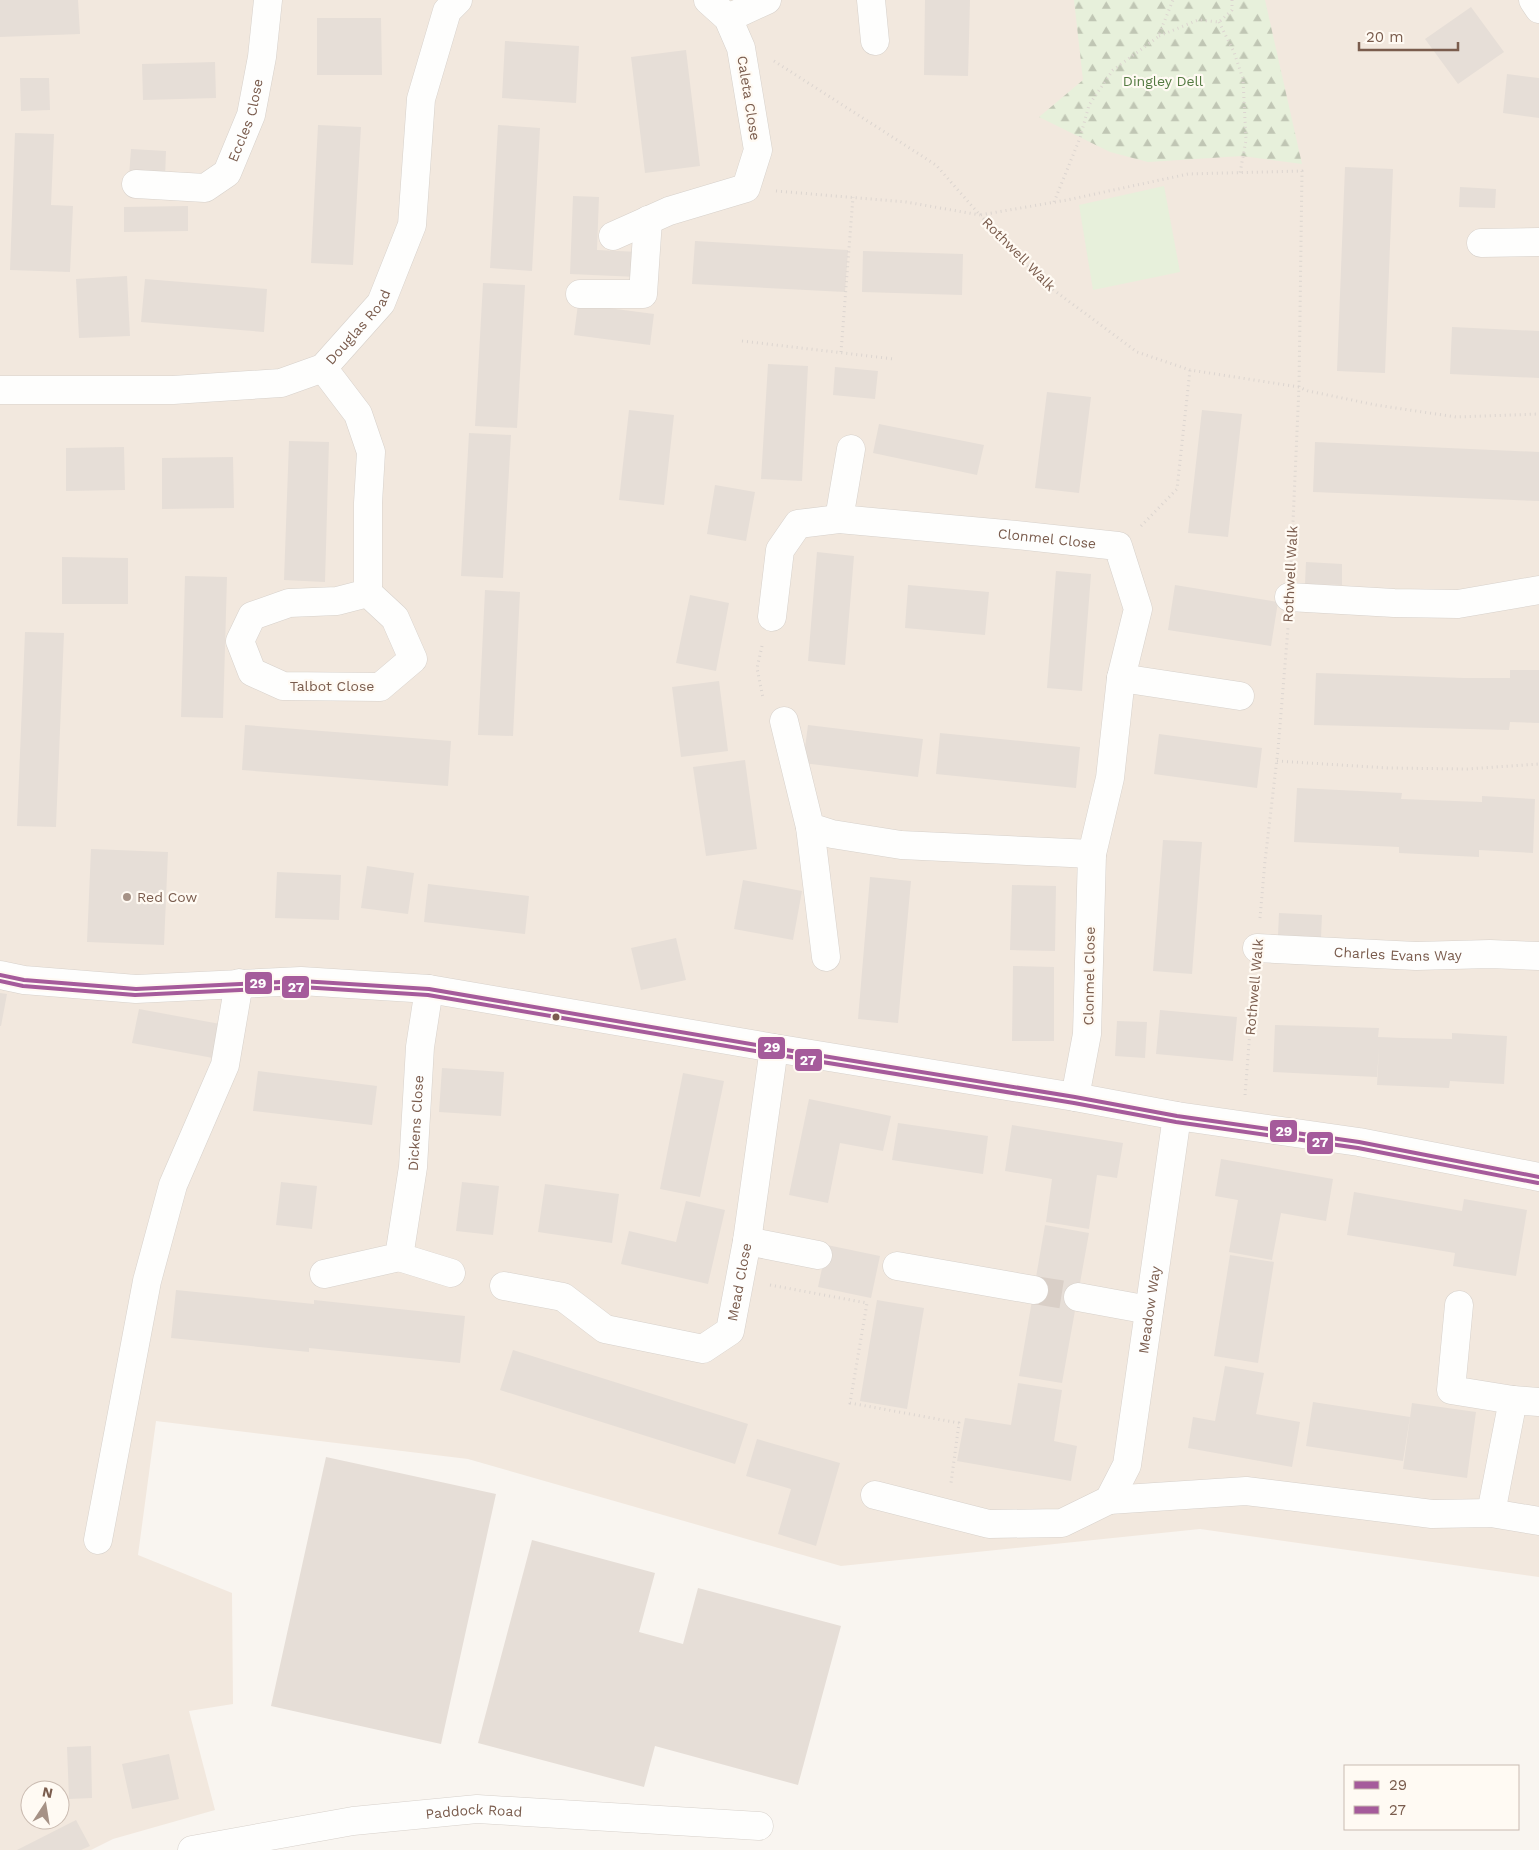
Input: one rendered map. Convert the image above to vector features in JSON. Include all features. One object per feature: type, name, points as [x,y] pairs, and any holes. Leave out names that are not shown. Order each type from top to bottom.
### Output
[{"type":"street","name":"Eccles Close","points":[[136,184],[205,188],[227,172],[251,115],[262,57],[268,0]]},
{"type":"street","points":[[708,0],[728,18],[767,0]]},
{"type":"street","points":[[871,0],[875,40]]},
{"type":"street","points":[[1533,0],[1539,9]]},
{"type":"street","name":"Douglas Road","points":[[0,390],[173,390],[272,384],[281,383],[323,368],[381,303],[412,225],[421,99],[445,4]]},
{"type":"street","name":"Caleta Close","points":[[728,18],[741,48],[758,150],[746,188]]},
{"type":"street","points":[[613,236],[659,215],[746,188]]},
{"type":"street","points":[[580,294],[643,294],[659,215]]},
{"type":"street","points":[[1481,243],[1539,242]]},
{"type":"street","points":[[323,368],[358,414],[371,452],[368,503],[368,593]]},
{"type":"street","points":[[838,519],[851,449]]},
{"type":"street","name":"Clonmel Close","points":[[772,616],[780,550],[798,524],[838,519],[1118,546],[1138,609],[1122,678],[1110,778],[1092,854],[1087,1034],[1075,1097]]},
{"type":"street","points":[[1289,597],[1394,603],[1458,604],[1539,590]]},
{"type":"street","name":"Talbot Close","points":[[368,593],[396,618],[413,659],[380,687],[283,686],[252,672],[240,640],[252,616],[289,602],[337,602],[368,593]]},
{"type":"street","points":[[1122,678],[1240,696]]},
{"type":"street","points":[[784,721],[810,827],[826,958]]},
{"type":"street","points":[[810,827],[832,834],[901,846],[1092,854]]},
{"type":"street","name":"Charles Evans Way","points":[[1257,948],[1416,956],[1490,954],[1539,956]]},
{"type":"street","points":[[0,975],[24,980],[136,989],[301,981],[429,989],[1075,1097],[1178,1116],[1359,1142],[1539,1177]]},
{"type":"street","points":[[98,1540],[147,1281],[173,1185],[225,1065],[239,983]]},
{"type":"street","name":"Dickens Close","points":[[399,1257],[413,1167],[420,1047],[429,989]]},
{"type":"street","name":"Mead Close","points":[[504,1286],[563,1296],[605,1329],[703,1349],[730,1331],[747,1241],[774,1048]]},
{"type":"street","name":"Meadow Way","points":[[1109,1500],[1127,1465],[1148,1310],[1178,1116]]},
{"type":"street","points":[[747,1241],[818,1255]]},
{"type":"street","points":[[324,1274],[399,1257],[451,1273]]},
{"type":"street","points":[[898,1266],[1034,1290]]},
{"type":"street","points":[[1078,1298],[1148,1310]]},
{"type":"street","points":[[1459,1305],[1451,1390],[1526,1401],[1491,1513]]},
{"type":"street","points":[[875,1495],[988,1524],[1062,1523],[1109,1500],[1246,1491],[1432,1514],[1491,1513],[1539,1521]]},
{"type":"street","name":"Paddock Road","points":[[192,1850],[352,1821],[476,1809],[759,1826]]},
{"type":"path","points":[[1158,36],[1173,0]]},
{"type":"path","points":[[1054,202],[1080,138],[1089,105],[1113,70],[1158,36],[1198,20],[1219,22],[1232,10],[1232,0]]},
{"type":"path","points":[[741,48],[780,64],[936,165],[980,215],[1054,202],[1188,174],[1240,173],[1246,140],[1243,79],[1234,52],[1219,22]]},
{"type":"path","name":"Rothwell Walk","points":[[1240,173],[1302,171],[1300,388],[1289,597],[1277,761],[1265,861],[1242,1124]]},
{"type":"path","name":"Rothwell Walk","points":[[746,188],[906,202],[980,215],[1043,282],[1137,352],[1190,370],[1300,388],[1308,392],[1376,405],[1456,417],[1539,414]]},
{"type":"path","points":[[841,352],[853,197]]},
{"type":"path","points":[[742,341],[894,359]]},
{"type":"path","points":[[1118,546],[1152,516],[1178,489],[1190,370]]},
{"type":"path","points":[[772,616],[759,657],[758,668],[764,703],[784,721]]},
{"type":"path","points":[[1277,761],[1388,768],[1467,769],[1539,764]]},
{"type":"path","points":[[740,1279],[867,1303],[850,1402],[959,1423],[947,1513]]},
{"type":"shaded area","points":[[0,0],[1539,0],[1539,1577],[1200,1529],[841,1566],[468,1459],[156,1421],[138,1555],[232,1593],[233,1704],[189,1711],[215,1810],[113,1839],[91,1850],[0,1850]]},
{"type":"green space","name":"Dingley Dell","points":[[1074,0],[1265,0],[1302,164],[1242,156],[1148,162],[1110,152],[1039,117],[1083,80]]},
{"type":"green space","points":[[1164,186],[1180,272],[1093,290],[1079,205]]},
{"type":"building","points":[[0,0],[78,0],[80,34],[0,37]]},
{"type":"building","points":[[925,0],[970,0],[968,76],[924,75]]},
{"type":"building","points":[[1471,7],[1504,52],[1458,84],[1425,39]]},
{"type":"building","points":[[317,18],[381,18],[382,75],[317,75]]},
{"type":"building","points":[[505,41],[579,46],[576,103],[502,98]]},
{"type":"building","points":[[686,50],[700,166],[645,173],[631,57]]},
{"type":"building","points":[[215,62],[216,98],[143,100],[142,64]]},
{"type":"building","points":[[1507,74],[1539,78],[1539,118],[1503,113]]},
{"type":"building","points":[[20,78],[49,78],[50,110],[21,111]]},
{"type":"building","points":[[318,125],[361,127],[353,265],[311,263]]},
{"type":"building","points":[[498,125],[540,128],[532,271],[490,268]]},
{"type":"building","points":[[15,133],[54,134],[51,205],[73,206],[70,272],[10,270]]},
{"type":"building","points":[[131,149],[166,151],[165,178],[129,176]]},
{"type":"building","points":[[1345,167],[1393,169],[1385,373],[1337,371]]},
{"type":"building","points":[[1460,187],[1496,189],[1495,208],[1459,207]]},
{"type":"building","points":[[573,196],[599,197],[597,250],[639,252],[638,277],[570,274]]},
{"type":"building","points":[[188,206],[188,231],[124,232],[124,207]]},
{"type":"building","points":[[695,241],[848,250],[845,292],[692,284]]},
{"type":"building","points":[[863,251],[963,254],[962,295],[862,292]]},
{"type":"building","points":[[127,276],[130,336],[79,338],[76,279]]},
{"type":"building","points":[[145,279],[267,289],[264,332],[141,322]]},
{"type":"building","points":[[483,283],[525,285],[517,428],[475,426]]},
{"type":"building","points":[[578,304],[654,314],[650,345],[574,335]]},
{"type":"building","points":[[1452,327],[1539,331],[1539,378],[1450,374]]},
{"type":"building","points":[[768,364],[808,366],[802,481],[761,479]]},
{"type":"building","points":[[835,367],[878,371],[875,399],[833,395]]},
{"type":"building","points":[[1047,392],[1091,397],[1079,493],[1035,488]]},
{"type":"building","points":[[629,410],[674,415],[664,505],[619,500]]},
{"type":"building","points":[[1202,410],[1242,414],[1228,537],[1188,533]]},
{"type":"building","points":[[879,424],[984,445],[977,475],[873,453]]},
{"type":"building","points":[[469,433],[511,435],[503,578],[461,576]]},
{"type":"building","points":[[289,441],[329,442],[325,582],[284,580]]},
{"type":"building","points":[[1315,442],[1539,452],[1539,501],[1313,492]]},
{"type":"building","points":[[124,447],[125,490],[66,491],[66,448]]},
{"type":"building","points":[[233,457],[234,508],[162,509],[162,458]]},
{"type":"building","points":[[715,485],[755,492],[746,541],[707,534]]},
{"type":"building","points":[[817,552],[854,556],[845,665],[808,661]]},
{"type":"building","points":[[62,557],[128,558],[128,604],[62,604]]},
{"type":"building","points":[[1306,562],[1342,564],[1342,585],[1305,584]]},
{"type":"building","points":[[1056,571],[1091,574],[1082,691],[1047,688]]},
{"type":"building","points":[[185,576],[227,577],[223,718],[181,717]]},
{"type":"building","points":[[908,585],[989,592],[985,635],[905,628]]},
{"type":"building","points":[[1175,585],[1278,602],[1271,646],[1168,630]]},
{"type":"building","points":[[485,590],[520,592],[513,736],[478,735]]},
{"type":"building","points":[[690,595],[729,603],[716,671],[676,663]]},
{"type":"building","points":[[25,632],[64,633],[56,827],[17,826]]},
{"type":"building","points":[[1510,670],[1539,670],[1539,723],[1510,722],[1509,730],[1314,725],[1316,673],[1510,678]]},
{"type":"building","points":[[719,681],[728,751],[681,757],[672,687]]},
{"type":"building","points":[[245,725],[451,741],[448,786],[242,770]]},
{"type":"building","points":[[808,725],[923,739],[918,777],[803,763]]},
{"type":"building","points":[[940,733],[1080,747],[1076,788],[936,774]]},
{"type":"building","points":[[1159,734],[1262,748],[1257,788],[1154,774]]},
{"type":"building","points":[[745,760],[757,849],[706,856],[693,767]]},
{"type":"building","points":[[1297,788],[1402,793],[1401,799],[1482,802],[1482,796],[1535,799],[1533,853],[1479,850],[1479,857],[1399,853],[1399,847],[1294,842]]},
{"type":"building","points":[[1163,840],[1202,842],[1192,974],[1153,971]]},
{"type":"building","name":"Red Cow","points":[[91,849],[168,852],[164,945],[87,942]]},
{"type":"building","points":[[367,866],[414,873],[408,914],[361,908]]},
{"type":"building","points":[[277,872],[341,875],[339,920],[275,918]]},
{"type":"building","points":[[870,877],[911,881],[898,1023],[858,1019]]},
{"type":"building","points":[[743,880],[802,891],[793,940],[734,929]]},
{"type":"building","points":[[428,884],[529,896],[525,934],[424,922]]},
{"type":"building","points":[[1012,885],[1056,886],[1055,951],[1010,950]]},
{"type":"building","points":[[1279,913],[1322,915],[1321,937],[1278,935]]},
{"type":"building","points":[[676,938],[686,980],[641,990],[631,948]]},
{"type":"building","points":[[1013,966],[1054,967],[1054,1041],[1012,1041]]},
{"type":"building","points":[[0,993],[7,994],[1,1026],[0,1026]]},
{"type":"building","points":[[139,1009],[220,1024],[213,1058],[132,1043]]},
{"type":"building","points":[[1160,1010],[1237,1017],[1233,1061],[1156,1054]]},
{"type":"building","points":[[1117,1021],[1147,1022],[1145,1058],[1115,1056]]},
{"type":"building","points":[[1275,1025],[1379,1028],[1378,1037],[1452,1039],[1452,1033],[1507,1036],[1504,1084],[1450,1081],[1449,1088],[1377,1085],[1379,1048],[1377,1077],[1273,1072]]},
{"type":"building","points":[[442,1068],[504,1072],[501,1116],[439,1112]]},
{"type":"building","points":[[258,1071],[377,1086],[372,1125],[253,1111]]},
{"type":"building","points":[[683,1073],[724,1081],[700,1197],[660,1189]]},
{"type":"building","points":[[809,1099],[891,1116],[883,1151],[840,1143],[828,1203],[789,1195]]},
{"type":"building","points":[[898,1123],[988,1136],[983,1174],[892,1160]]},
{"type":"building","points":[[1012,1125],[1123,1143],[1117,1178],[1097,1175],[1089,1229],[1046,1222],[1052,1179],[1005,1171]]},
{"type":"building","points":[[1221,1159],[1333,1179],[1326,1221],[1281,1213],[1272,1260],[1229,1252],[1238,1200],[1215,1196]]},
{"type":"building","points":[[281,1182],[317,1186],[312,1229],[276,1225]]},
{"type":"building","points":[[462,1182],[499,1186],[493,1235],[456,1231]]},
{"type":"building","points":[[545,1184],[619,1194],[612,1243],[538,1232]]},
{"type":"building","points":[[1354,1192],[1462,1211],[1464,1199],[1527,1210],[1516,1276],[1453,1266],[1455,1253],[1347,1235]]},
{"type":"building","points":[[686,1201],[725,1210],[708,1284],[621,1264],[629,1231],[676,1242]]},
{"type":"building","points":[[1045,1225],[1089,1233],[1062,1383],[1019,1376]]},
{"type":"building","points":[[827,1245],[880,1256],[871,1298],[818,1287]]},
{"type":"building","points":[[1230,1255],[1274,1262],[1258,1363],[1214,1356]]},
{"type":"building","points":[[176,1290],[314,1304],[314,1300],[465,1316],[460,1363],[309,1348],[309,1352],[171,1338]]},
{"type":"building","points":[[877,1300],[924,1308],[907,1409],[860,1401]]},
{"type":"building","points":[[513,1350],[748,1424],[735,1464],[500,1390]]},
{"type":"building","points":[[1225,1366],[1264,1373],[1256,1414],[1300,1422],[1292,1467],[1188,1448],[1193,1417],[1215,1421]]},
{"type":"building","points":[[1018,1383],[1062,1390],[1054,1441],[1077,1446],[1071,1481],[957,1461],[965,1418],[1011,1425]]},
{"type":"building","points":[[1313,1402],[1410,1417],[1403,1461],[1306,1446]]},
{"type":"building","points":[[1412,1403],[1476,1412],[1467,1478],[1403,1469]]},
{"type":"building","points":[[757,1439],[840,1463],[816,1546],[778,1534],[791,1489],[746,1476]]},
{"type":"building","points":[[326,1457],[496,1494],[441,1744],[271,1706]]},
{"type":"building","points":[[532,1540],[655,1573],[639,1632],[683,1644],[698,1588],[841,1626],[798,1785],[655,1746],[644,1787],[478,1743]]},
{"type":"building","points":[[91,1746],[92,1798],[70,1799],[67,1747]]},
{"type":"building","points":[[169,1754],[179,1799],[132,1809],[122,1764]]},
{"type":"building","points":[[76,1820],[90,1846],[81,1850],[17,1850],[56,1830],[70,1830],[70,1823]]},
{"type":"tunnel","points":[[1034,1290],[1078,1297]]},
{"type":"transit line","name":"29","points":[[0,975],[24,980],[136,989],[301,981],[429,989],[1075,1097],[1177,1116],[1359,1142],[1539,1177]]},
{"type":"transit line","name":"27","points":[[0,981],[23,986],[135,995],[301,987],[428,995],[1074,1103],[1176,1122],[1358,1148],[1538,1183]]},
{"type":"place","name":"Red Cow","points":[[127,897]]}]
